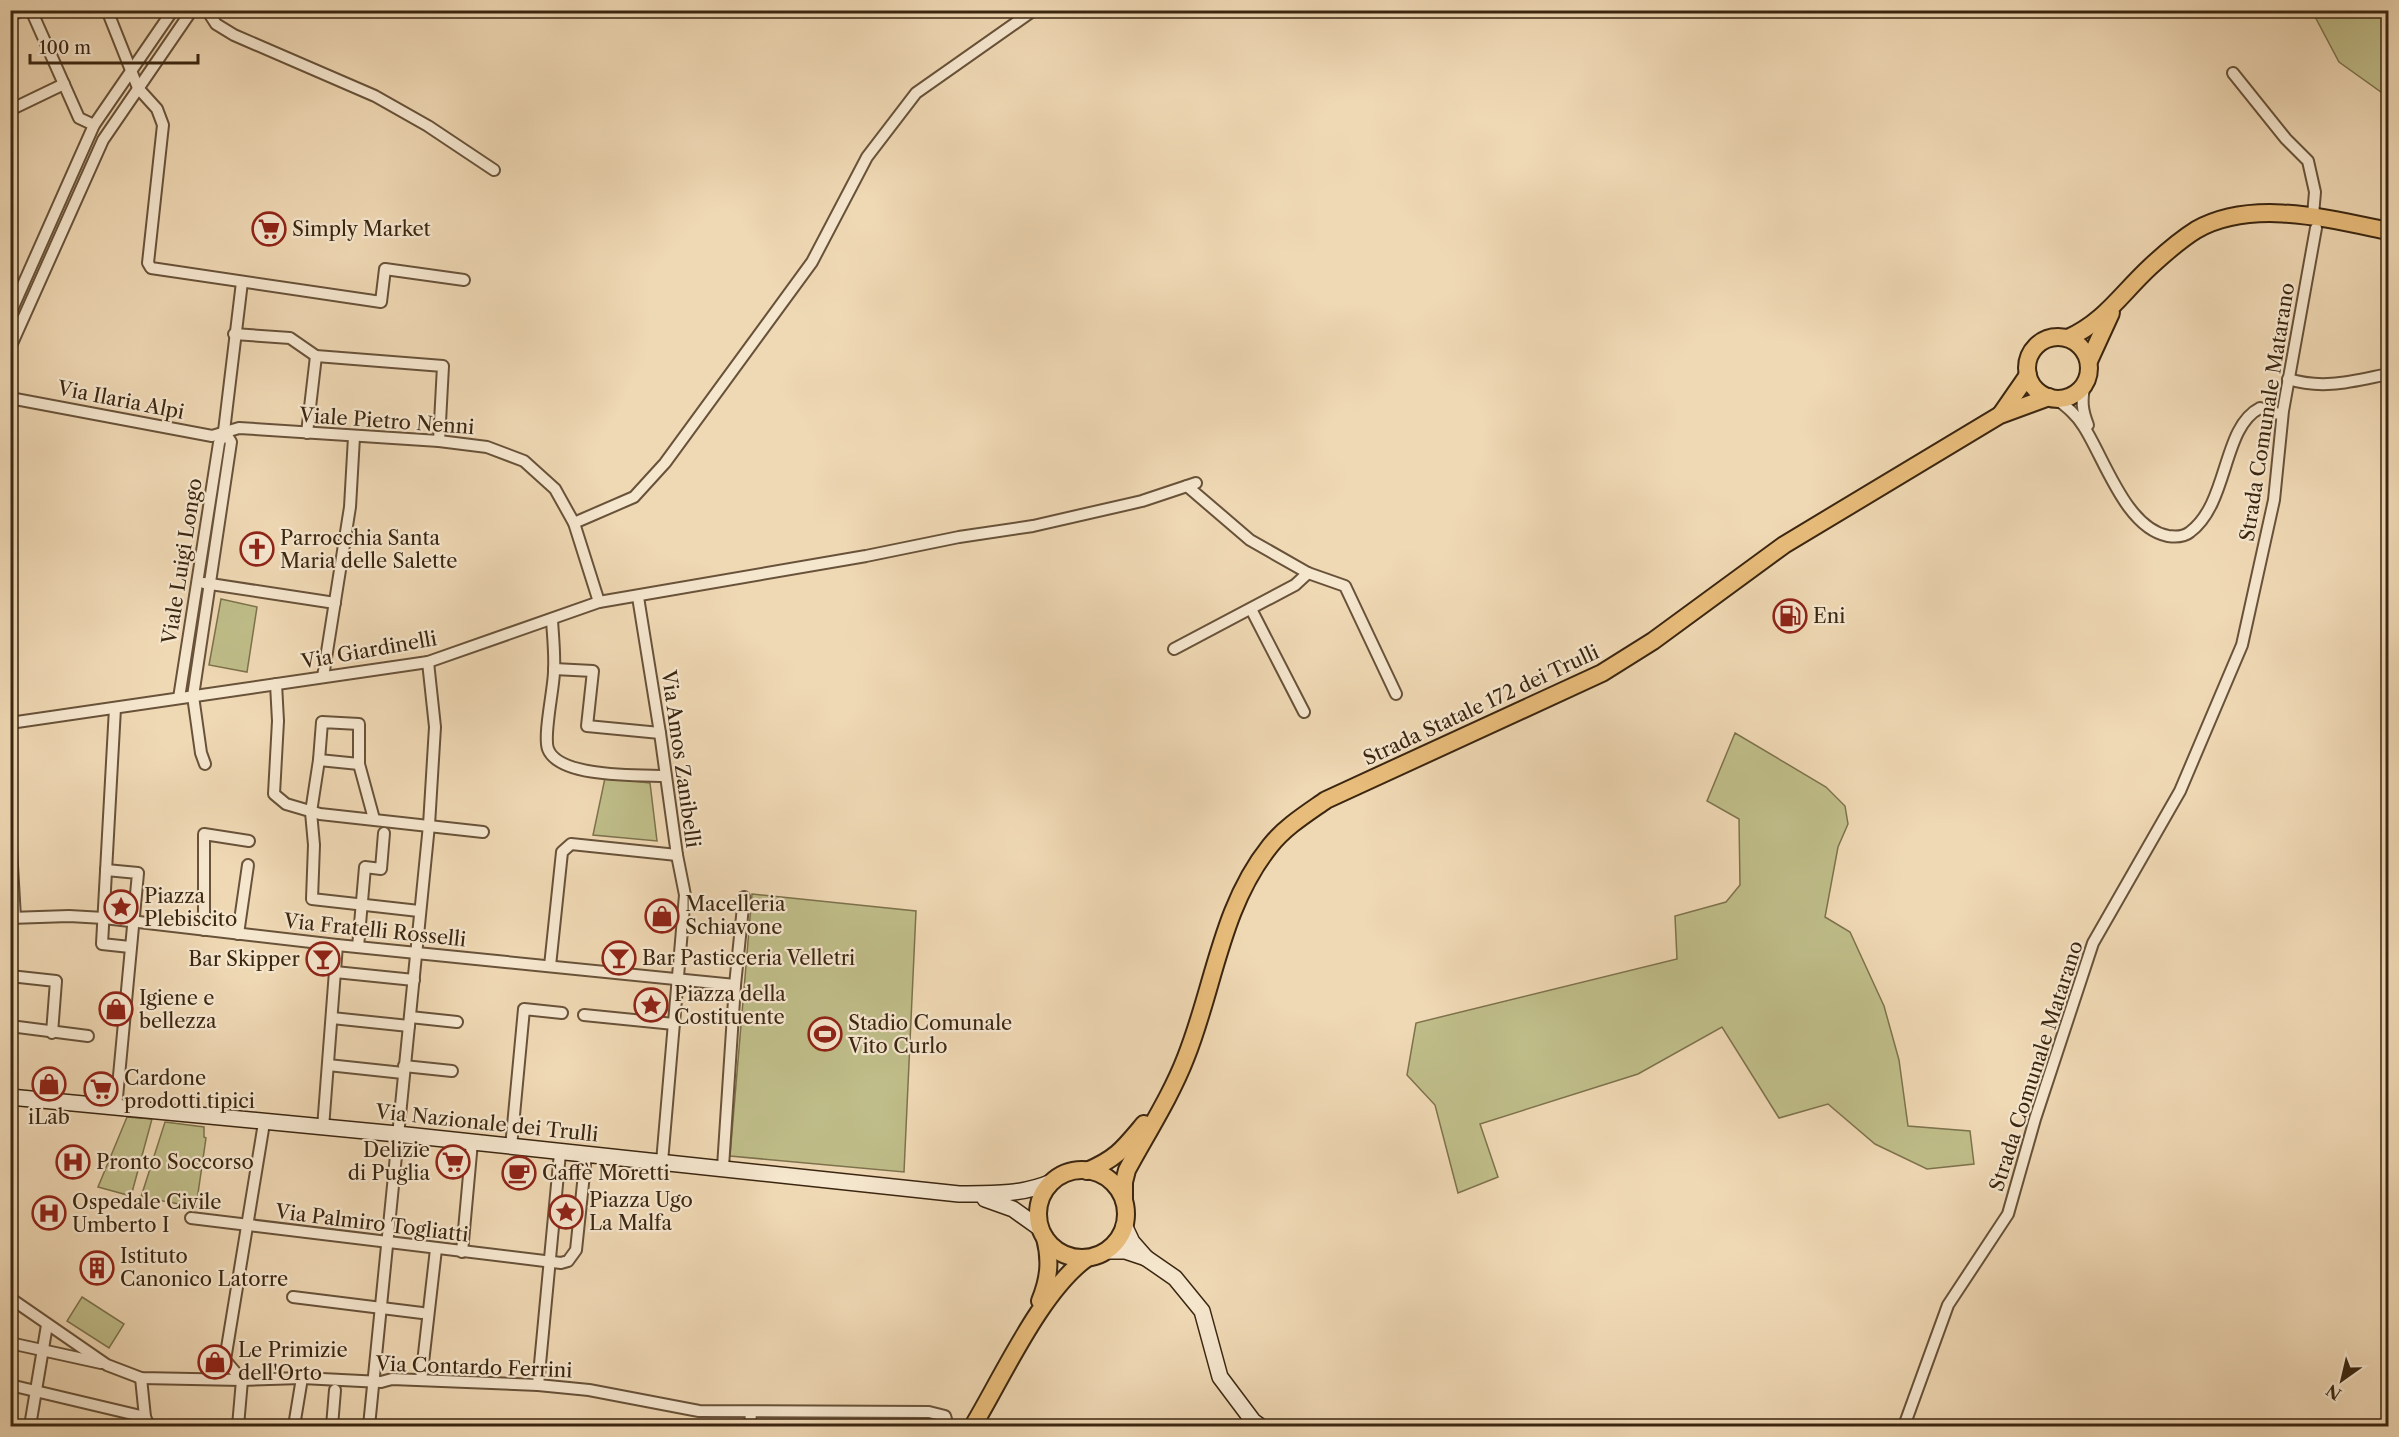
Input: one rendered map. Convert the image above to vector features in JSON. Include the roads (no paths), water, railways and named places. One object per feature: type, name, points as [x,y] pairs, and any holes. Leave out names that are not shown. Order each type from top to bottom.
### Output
[{"type":"main road","points":[[2000,415],[2028,375],[2029,359],[2037,345],[2052,338],[2068,338],[2085,330],[2114,306],[2150,267],[2197,230],[2221,220],[2251,215],[2388,231]]},
{"type":"main road","points":[[2089,361],[2114,306]]},
{"type":"main road","points":[[2000,415],[2052,398],[2073,395],[2085,384],[2090,369],[2089,361],[2081,347],[2068,338]]},
{"type":"main road","points":[[2028,375],[2036,389],[2052,398]]},
{"type":"main road","name":"Strada Statale 172 dei Trulli","points":[[1124,1226],[1126,1209],[1124,1182],[1127,1170],[1187,1056],[1231,914],[1250,874],[1271,845],[1298,819],[1326,800],[1602,673],[1653,641],[1784,545],[2000,415]]},
{"type":"main road","name":"Strada Statale 172 dei Trulli","points":[[1052,1182],[1068,1173],[1087,1171],[1120,1154],[1167,1096]]},
{"type":"main road","points":[[1087,1171],[1106,1177],[1113,1183],[1124,1200]]},
{"type":"main road","points":[[1030,1328],[1050,1272],[1039,1209],[1041,1200],[1052,1182]]},
{"type":"main road","points":[[973,1426],[1030,1328],[1064,1277],[1087,1258],[1106,1251],[1119,1238],[1124,1226]]},
{"type":"main road","points":[[1043,1233],[1059,1251],[1068,1256],[1087,1258]]},
{"type":"street","points":[[10,16],[22,10]]},
{"type":"street","points":[[31,10],[78,118],[94,125]]},
{"type":"street","points":[[107,10],[138,88],[157,109],[163,124],[148,263],[151,268],[381,302],[386,269],[464,280]]},
{"type":"street","points":[[10,314],[94,125],[173,10]]},
{"type":"street","points":[[10,348],[103,140],[192,10]]},
{"type":"street","points":[[207,10],[216,24],[234,35],[375,96],[428,126],[494,170]]},
{"type":"street","points":[[574,523],[634,497],[665,462],[812,262],[867,157],[916,93],[1034,10]]},
{"type":"street","name":"Strada Comunale Matarano","points":[[1904,1426],[1947,1305],[2008,1214],[2035,1119],[2093,944],[2180,791],[2242,645],[2274,500],[2282,415],[2314,222],[2315,192],[2308,161],[2286,139],[2233,74]]},
{"type":"street","points":[[10,110],[64,84]]},
{"type":"street","name":"Viale Luigi Longo","points":[[179,698],[219,443],[224,431],[242,282]]},
{"type":"street","points":[[234,334],[290,338],[316,356],[443,366],[439,441]]},
{"type":"street","points":[[307,433],[316,356]]},
{"type":"street","points":[[2288,379],[2307,385],[2336,385],[2388,374]]},
{"type":"street","points":[[2085,384],[2082,397],[2083,411],[2099,453]]},
{"type":"street","name":"Via Ilaria Alpi","points":[[10,398],[212,436],[224,431]]},
{"type":"street","points":[[2052,398],[2072,411],[2084,425],[2132,512],[2145,526],[2158,534],[2172,537],[2186,536],[2200,525],[2216,498],[2227,463],[2246,420],[2252,412],[2260,408],[2282,415]]},
{"type":"street","name":"Viale Pietro Nenni","points":[[224,431],[239,428],[439,441],[487,447],[524,461],[555,489],[574,523],[599,602]]},
{"type":"street","name":"Viale Luigi Longo","points":[[205,764],[201,753],[193,696],[231,442],[224,431]]},
{"type":"street","points":[[323,677],[350,507],[354,437]]},
{"type":"street","name":"Via Giardinelli","points":[[10,723],[428,662],[599,602],[638,597],[959,537],[1033,526],[1142,501],[1192,485],[1250,540],[1308,573]]},
{"type":"street","points":[[1174,649],[1295,585],[1308,573],[1345,586],[1396,694]]},
{"type":"street","points":[[196,582],[335,603]]},
{"type":"street","name":"Via Amos Zanibelli","points":[[638,597],[685,895],[679,979]]},
{"type":"street","points":[[1251,609],[1304,711]]},
{"type":"street","points":[[552,620],[554,669],[548,749],[559,761],[573,768],[665,776]]},
{"type":"street","points":[[369,1426],[429,825],[435,727],[428,662]]},
{"type":"street","points":[[554,669],[593,671],[587,726],[660,733]]},
{"type":"street","points":[[276,684],[278,721],[274,794],[286,804],[311,812],[483,832]]},
{"type":"street","points":[[115,708],[102,944],[130,947]]},
{"type":"street","points":[[374,819],[359,764],[359,724],[322,722],[311,812],[314,845],[312,899],[419,911]]},
{"type":"street","points":[[319,760],[359,764]]},
{"type":"street","points":[[10,831],[13,918]]},
{"type":"street","points":[[358,946],[365,867],[381,869],[384,833]]},
{"type":"street","points":[[204,930],[204,834],[249,841]]},
{"type":"street","points":[[550,966],[562,852],[572,844],[677,855]]},
{"type":"street","points":[[238,934],[248,865]]},
{"type":"street","points":[[106,870],[138,873],[116,1108]]},
{"type":"street","points":[[723,1167],[735,985],[744,897]]},
{"type":"street","name":"Via Fratelli Rosselli","points":[[13,918],[69,916],[104,918],[337,945],[735,985]]},
{"type":"street","points":[[323,1128],[337,945]]},
{"type":"street","points":[[335,972],[414,980]]},
{"type":"street","points":[[10,976],[56,981],[52,1033]]},
{"type":"street","points":[[662,1162],[679,979]]},
{"type":"street","points":[[511,1147],[524,1009],[562,1013]]},
{"type":"street","points":[[585,1015],[674,1024]]},
{"type":"street","points":[[332,1018],[457,1022]]},
{"type":"street","points":[[10,1026],[88,1036]]},
{"type":"street","points":[[328,1065],[452,1071]]},
{"type":"street","name":"Via Nazionale dei Trulli","points":[[10,1098],[397,1134],[959,1194],[998,1202],[1013,1209],[1043,1233]]},
{"type":"street","points":[[238,1426],[242,1380],[225,1360],[264,1123]]},
{"type":"street","points":[[462,1252],[472,1142]]},
{"type":"street","points":[[538,1385],[560,1153]]},
{"type":"street","points":[[549,1262],[568,1261],[576,1250],[586,1155]]},
{"type":"street","name":"Via Nazionale dei Trulli","points":[[959,1194],[1032,1191],[1052,1182]]},
{"type":"street","name":"Via Palmiro Togliatti","points":[[190,1218],[387,1244],[549,1262]]},
{"type":"street","points":[[1124,1226],[1132,1242],[1146,1258],[1175,1278],[1202,1311],[1220,1377],[1253,1421],[1260,1426]]},
{"type":"street","points":[[421,1380],[436,1249]]},
{"type":"street","points":[[1106,1251],[1125,1251],[1146,1258]]},
{"type":"street","points":[[293,1297],[422,1313]]},
{"type":"street","name":"Via Contardo Ferrini","points":[[10,1298],[107,1365],[141,1378],[242,1380],[302,1378],[374,1382],[392,1379],[538,1385],[589,1390],[699,1412],[929,1412],[945,1416],[948,1426]]},
{"type":"street","points":[[30,1426],[47,1325]]},
{"type":"street","points":[[10,1343],[107,1365]]},
{"type":"street","points":[[10,1385],[37,1390],[147,1422],[141,1378]]},
{"type":"street","points":[[294,1426],[302,1378]]},
{"type":"street","points":[[332,1426],[335,1390]]},
{"type":"street","points":[[750,1426],[751,1412]]},
{"type":"place","name":"Simply Market","points":[[269,229]]},
{"type":"place","name":"Parrocchia Santa Maria delle Salette","points":[[257,549]]},
{"type":"place","name":"Eni","points":[[1790,616]]},
{"type":"place","name":"Piazza Plebiscito","points":[[121,907]]},
{"type":"place","name":"Macelleria Schiavone","points":[[662,916]]},
{"type":"place","name":"Bar Pasticceria Velletri","points":[[619,958]]},
{"type":"place","name":"Bar Skipper","points":[[323,959]]},
{"type":"place","name":"Piazza della Costituente","points":[[651,1005]]},
{"type":"place","name":"Igiene e bellezza","points":[[116,1009]]},
{"type":"place","name":"Stadio Comunale Vito Curlo","points":[[825,1034]]},
{"type":"place","name":"iLab","points":[[49,1084]]},
{"type":"place","name":"Cardone prodotti tipici","points":[[101,1089]]},
{"type":"place","name":"Pronto Soccorso","points":[[73,1162]]},
{"type":"place","name":"Delizie di Puglia","points":[[453,1162]]},
{"type":"place","name":"Caffè Moretti","points":[[519,1173]]},
{"type":"place","name":"Piazza Ugo La Malfa","points":[[566,1212]]},
{"type":"place","name":"Ospedale Civile Umberto I","points":[[49,1213]]},
{"type":"place","name":"Istituto Canonico Latorre","points":[[97,1268]]},
{"type":"place","name":"Le Primizie dell'Orto","points":[[215,1362]]}]
